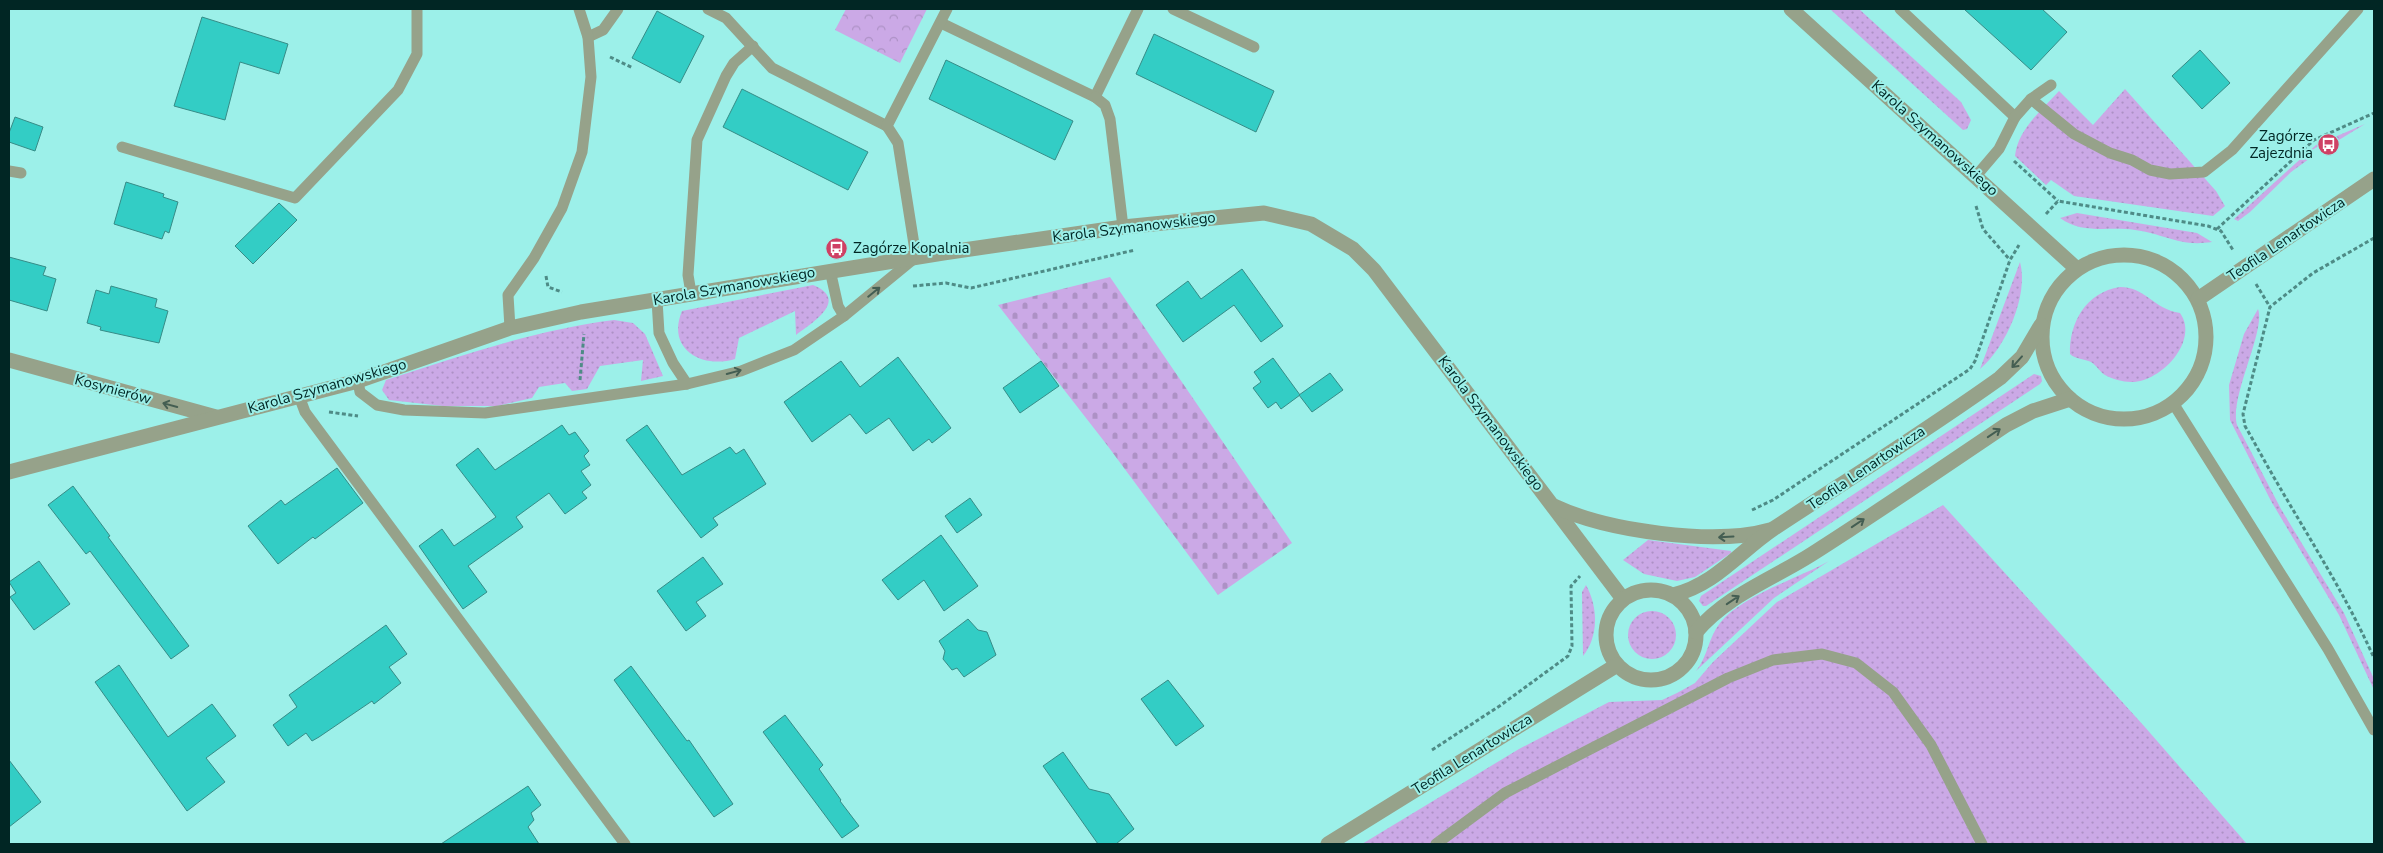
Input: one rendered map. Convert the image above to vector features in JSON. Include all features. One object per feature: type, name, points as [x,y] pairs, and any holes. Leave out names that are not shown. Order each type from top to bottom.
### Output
[{"type":"street","name":"Karola Szymanowskiego","points":[[1791,9],[2077,269]]},
{"type":"street","name":"Teofila Lenartowicza","points":[[2198,299],[2374,179]]},
{"type":"street","name":"Karola Szymanowskiego","points":[[9,472],[358,380],[510,328],[582,312],[916,257],[1123,227],[1264,213],[1311,224],[1353,249],[1374,270],[1398,299],[1623,599]]},
{"type":"street","points":[[2127,254],[2144,256],[2176,272],[2188,284],[2198,299],[2207,331],[2206,348],[2195,379],[2173,404],[2157,413],[2139,418],[2121,419],[2102,416],[2086,410],[2070,399],[2058,387],[2047,364],[2042,339],[2043,321],[2050,301],[2058,289],[2077,269],[2093,261],[2110,256],[2127,254]]},
{"type":"street","name":"Teofila Lenartowicza","points":[[1673,595],[1705,582],[1736,561],[1774,529],[2000,378],[2022,357],[2043,321]]},
{"type":"street","name":"Kosynierów","points":[[9,360],[217,417]]},
{"type":"street","points":[[1696,632],[1715,612],[1753,587],[1810,555],[2006,425],[2033,411],[2070,399]]},
{"type":"street","points":[[1554,506],[1579,517],[1604,523],[1712,538],[1739,537],[1774,529]]},
{"type":"street","points":[[1646,590],[1664,591],[1673,595],[1688,608],[1693,617],[1696,632],[1695,648],[1685,665],[1665,678],[1652,681],[1638,679],[1617,665],[1608,649],[1605,636],[1610,615],[1623,599],[1646,590]]},
{"type":"street","name":"Teofila Lenartowicza","points":[[1328,844],[1617,665]]},
{"type":"lane","points":[[122,147],[295,198],[398,90],[417,54],[417,9]]},
{"type":"lane","points":[[510,328],[508,295],[534,258],[562,208],[582,152],[591,76],[588,37],[579,9]]},
{"type":"lane","points":[[588,37],[603,30],[618,9]]},
{"type":"lane","points":[[358,380],[360,392],[371,402],[387,407],[412,411],[485,413],[687,384],[741,371],[794,350],[844,316],[916,257],[898,143],[887,126],[772,68],[726,18],[708,9]]},
{"type":"lane","points":[[887,126],[947,9]]},
{"type":"lane","points":[[1095,97],[1138,9]]},
{"type":"lane","points":[[1173,9],[1254,47]]},
{"type":"lane","points":[[1900,9],[2015,117]]},
{"type":"lane","points":[[2031,99],[2074,134],[2110,153],[2132,160],[2150,170],[2170,174],[2204,172],[2232,150],[2358,9]]},
{"type":"lane","points":[[941,23],[1095,97],[1105,105],[1110,119],[1123,227]]},
{"type":"lane","points":[[691,293],[688,275],[697,140],[726,76],[734,63],[753,46]]},
{"type":"lane","points":[[1976,176],[1999,149],[2015,117],[2031,99],[2051,85]]},
{"type":"lane","points":[[9,171],[21,174]]},
{"type":"lane","points":[[830,270],[838,306],[844,316]]},
{"type":"lane","points":[[657,300],[659,333],[673,363],[687,384]]},
{"type":"lane","points":[[299,396],[311,420],[625,844]]},
{"type":"lane","points":[[2173,404],[2328,649],[2374,730]]},
{"type":"lane","points":[[1436,844],[1505,793],[1728,678],[1773,660],[1822,654],[1856,663],[1893,692],[1931,745],[1982,844]]},
{"type":"path","points":[[607,56],[632,68]]},
{"type":"path","points":[[2217,229],[2314,140],[2374,113]]},
{"type":"path","points":[[1999,149],[2058,201],[2217,229],[2225,237]]},
{"type":"path","points":[[1976,176],[1979,219],[1993,242],[2010,260]]},
{"type":"path","points":[[2050,210],[2058,201]]},
{"type":"path","points":[[2374,238],[2313,273],[2270,307],[2244,420],[2301,528],[2345,598],[2374,658]]},
{"type":"path","points":[[1750,510],[1773,500],[1970,369],[1975,361],[2010,260],[2018,247]]},
{"type":"path","points":[[945,277],[946,283]]},
{"type":"path","points":[[2266,300],[2270,307]]},
{"type":"path","points":[[578,401],[584,329]]},
{"type":"path","points":[[1432,750],[1493,710],[1568,656],[1572,646],[1571,586],[1580,576]]},
{"type":"green space","points":[[846,9],[927,9],[900,63],[835,30]]},
{"type":"green space","points":[[1830,9],[1859,9],[1961,102],[1971,120],[1967,129],[1963,130]]},
{"type":"green space","points":[[2125,89],[2216,191],[2225,206],[2213,216],[2074,196],[2051,180],[2046,185],[2015,156],[2017,146],[2025,129],[2059,91],[2093,125]]},
{"type":"green space","points":[[2365,124],[2334,143],[2331,139]]},
{"type":"green space","points":[[2326,141],[2311,151],[2313,156],[2291,172],[2250,212],[2238,221],[2234,219],[2316,145]]},
{"type":"green space","points":[[2077,213],[2197,233],[2212,242],[2190,243],[2135,230],[2087,228],[2069,223],[2060,218]]},
{"type":"green space","points":[[2020,262],[2022,275],[2021,290],[2013,320],[1998,348],[1980,369]]},
{"type":"green space","points":[[1110,277],[1292,543],[1218,595],[1107,445],[998,305]]},
{"type":"green space","points":[[813,285],[824,291],[828,297],[828,304],[818,318],[796,335],[795,311],[739,338],[735,359],[711,361],[690,353],[683,346],[679,336],[678,324],[682,311]]},
{"type":"green space","points":[[2120,287],[2137,290],[2163,307],[2180,313],[2185,324],[2185,336],[2181,347],[2165,368],[2154,376],[2131,382],[2111,378],[2103,374],[2091,362],[2070,354],[2070,342],[2076,320],[2082,311],[2098,295]]},
{"type":"green space","points":[[2258,309],[2257,332],[2238,398],[2237,425],[2281,509],[2344,613],[2374,679],[2374,690],[2339,615],[2271,501],[2230,420],[2229,385],[2244,334]]},
{"type":"green space","points":[[614,320],[633,323],[645,334],[663,376],[641,381],[643,360],[600,366],[587,389],[572,391],[565,383],[539,387],[532,398],[497,406],[443,406],[389,400],[382,390],[386,380],[470,353],[556,330]]},
{"type":"green space","points":[[2034,374],[2041,376],[2042,381],[2040,384],[1706,606],[1703,606],[1699,601],[1701,596]]},
{"type":"green space","points":[[1943,505],[2144,726],[2247,844],[1362,844],[1519,749],[1609,702],[1662,700],[1695,683],[1713,662],[1777,602]]},
{"type":"green space","points":[[1648,540],[1731,551],[1731,553],[1695,577],[1677,581],[1644,574],[1623,560]]},
{"type":"green space","points":[[1829,561],[1774,598],[1696,671],[1716,629],[1730,613],[1771,588]]},
{"type":"green space","points":[[1586,585],[1593,603],[1595,621],[1592,640],[1583,656],[1582,592]]},
{"type":"green space","points":[[1647,611],[1657,611],[1669,618],[1676,630],[1676,640],[1669,652],[1657,659],[1647,659],[1639,655],[1632,648],[1628,640],[1628,630],[1632,622],[1639,615]]},
{"type":"building","points":[[1964,9],[2042,9],[2067,32],[2031,70]]},
{"type":"building","points":[[657,11],[704,36],[680,83],[632,58]]},
{"type":"building","points":[[202,17],[288,44],[279,74],[240,62],[225,120],[174,106]]},
{"type":"building","points":[[1154,34],[1274,91],[1256,132],[1136,74]]},
{"type":"building","points":[[2200,50],[2230,83],[2202,109],[2172,76]]},
{"type":"building","points":[[946,60],[1073,121],[1055,160],[929,99]]},
{"type":"building","points":[[742,89],[868,152],[848,190],[723,127]]},
{"type":"building","points":[[15,117],[43,127],[35,151],[9,142],[9,133]]},
{"type":"building","points":[[126,182],[164,194],[163,197],[178,202],[169,233],[165,231],[162,239],[114,224]]},
{"type":"building","points":[[279,203],[297,220],[253,264],[235,246]]},
{"type":"building","points":[[9,257],[46,267],[43,275],[56,279],[47,311],[9,300]]},
{"type":"building","points":[[1242,269],[1283,326],[1261,342],[1234,305],[1183,342],[1156,305],[1188,281],[1201,299]]},
{"type":"building","points":[[111,286],[157,299],[155,307],[168,311],[159,343],[100,330],[101,327],[87,323],[96,290],[109,294]]},
{"type":"building","points":[[898,357],[951,428],[932,443],[929,439],[913,451],[889,418],[866,434],[850,414],[812,442],[784,402],[841,361],[860,387]]},
{"type":"building","points":[[1273,358],[1300,395],[1281,409],[1276,402],[1268,408],[1253,388],[1261,382],[1254,372]]},
{"type":"building","points":[[1041,361],[1059,386],[1020,413],[1003,388]]},
{"type":"building","points":[[1330,373],[1343,390],[1312,412],[1299,395]]},
{"type":"building","points":[[562,425],[569,435],[575,432],[589,451],[584,456],[590,465],[581,471],[591,485],[582,492],[587,498],[565,514],[549,493],[516,517],[523,527],[468,566],[487,592],[463,609],[419,546],[442,529],[454,546],[496,517],[456,465],[478,448],[495,470]]},
{"type":"building","points":[[647,425],[682,475],[730,447],[736,454],[744,449],[766,484],[713,518],[718,525],[701,538],[626,440]]},
{"type":"building","points":[[337,468],[363,503],[315,539],[313,537],[278,564],[248,526],[281,500],[285,505]]},
{"type":"building","points":[[73,486],[110,536],[108,537],[189,646],[171,659],[90,551],[86,554],[48,505]]},
{"type":"building","points":[[970,498],[982,515],[957,533],[945,516]]},
{"type":"building","points":[[941,535],[978,586],[944,611],[924,580],[898,600],[882,580]]},
{"type":"building","points":[[703,557],[723,584],[696,602],[706,616],[686,631],[657,591]]},
{"type":"building","points":[[39,561],[70,604],[34,630],[10,597],[16,593],[9,582]]},
{"type":"building","points":[[968,619],[978,630],[987,632],[996,655],[964,677],[957,668],[952,670],[943,659],[945,651],[939,641]]},
{"type":"building","points":[[386,625],[407,654],[389,667],[401,683],[374,704],[372,701],[312,741],[306,733],[288,746],[273,725],[297,707],[289,695]]},
{"type":"building","points":[[119,665],[168,737],[212,704],[236,736],[206,758],[225,782],[187,811],[95,682]]},
{"type":"building","points":[[631,666],[687,741],[689,740],[733,804],[714,817],[614,680]]},
{"type":"building","points":[[1168,680],[1204,726],[1176,746],[1141,699]]},
{"type":"building","points":[[785,715],[823,765],[819,769],[859,826],[842,838],[763,732]]},
{"type":"building","points":[[1063,752],[1089,789],[1109,794],[1134,829],[1116,844],[1098,844],[1043,766]]},
{"type":"building","points":[[9,760],[41,802],[9,827]]},
{"type":"building","points":[[528,786],[541,805],[531,813],[534,820],[528,827],[539,844],[441,844]]},
{"type":"place","name":"Zagórze Zajezdnia","points":[[2329,145]]},
{"type":"place","name":"Zagórze Kopalnia","points":[[837,248]]}]
